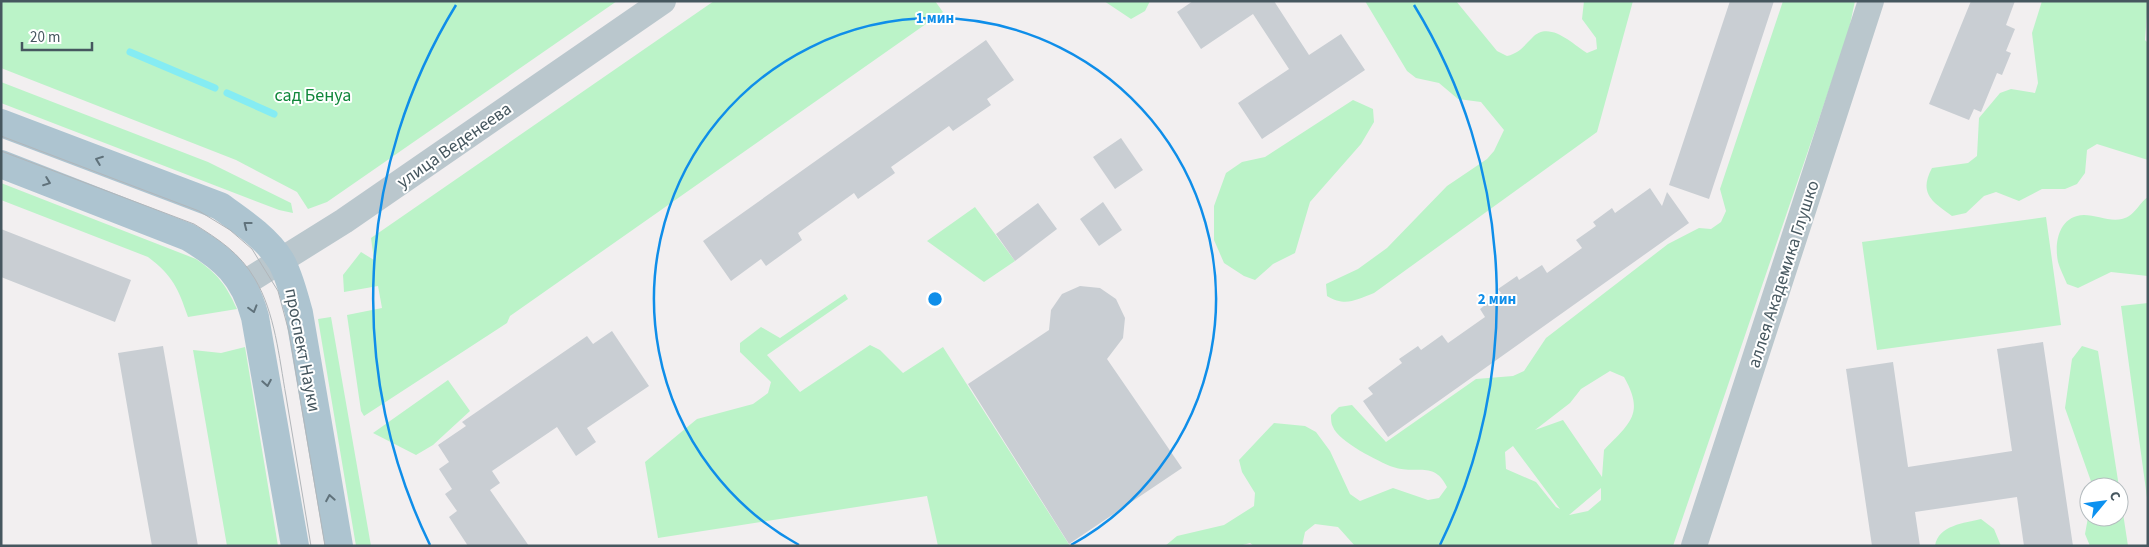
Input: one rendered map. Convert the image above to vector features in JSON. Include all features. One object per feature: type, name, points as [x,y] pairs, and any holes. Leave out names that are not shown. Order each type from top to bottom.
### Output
[{"type":"main road","name":"проспект Науки","points":[[1,122],[220,206],[250,227],[281,260],[292,286],[299,313],[339,546]]},
{"type":"main road","points":[[1,164],[188,237],[212,251],[225,262],[243,284],[256,318],[296,546]]},
{"type":"street","name":"улица Веденеева","points":[[243,284],[344,221],[663,1]]},
{"type":"street","name":"аллея Академика Глушко","points":[[1694,546],[1871,1]]},
{"type":"green space","name":"сад Бенуа","points":[[1,1],[617,1],[327,202],[308,209],[297,192],[236,160],[1,68]]},
{"type":"green space","points":[[714,1],[935,1],[943,12],[510,316],[507,323],[364,416],[361,411],[347,315],[382,308],[378,286],[344,292],[343,275],[361,252],[374,260],[371,238]]},
{"type":"green space","points":[[1104,1],[1150,1],[1145,11],[1131,19]]},
{"type":"green space","points":[[1365,1],[1456,1],[1497,51],[1507,56],[1518,51],[1539,33],[1546,31],[1560,35],[1587,53],[1597,49],[1596,38],[1582,19],[1584,1],[1633,1],[1597,132],[1374,293],[1345,302],[1327,296],[1326,284],[1358,269],[1387,248],[1447,186],[1487,159],[1494,151],[1504,130],[1481,102],[1458,99],[1439,83],[1416,78],[1407,71]]},
{"type":"green space","points":[[1783,1],[1855,1],[1848,34],[1673,546],[1355,546],[1338,527],[1315,524],[1305,532],[1302,546],[1254,546],[1250,543],[1239,546],[1165,546],[1177,536],[1224,525],[1254,506],[1255,493],[1242,472],[1239,460],[1274,423],[1305,426],[1316,432],[1330,451],[1350,494],[1360,501],[1393,488],[1428,500],[1439,498],[1447,487],[1436,474],[1424,470],[1393,467],[1369,456],[1336,433],[1331,415],[1339,407],[1352,405],[1386,442],[1476,379],[1513,376],[1524,371],[1546,338],[1668,244],[1699,228],[1711,229],[1721,222],[1726,211],[1720,189]],"holes":[[[1610,371],[1624,377],[1630,390],[1634,409],[1627,425],[1604,450],[1602,477],[1563,420],[1535,430],[1570,403],[1581,389]],[[1513,446],[1560,509],[1556,507],[1536,482],[1506,469],[1505,452]],[[1601,488],[1601,500],[1588,511],[1569,515]]]},
{"type":"green space","points":[[2042,1],[2148,1],[2145,40],[2148,43],[2148,160],[2097,144],[2087,150],[2085,173],[2077,184],[2065,189],[2042,189],[2019,201],[1996,192],[1984,196],[1966,213],[1952,216],[1934,202],[1930,196],[1927,191],[1928,177],[1932,168],[1968,163],[1977,156],[1979,118],[2000,93],[2011,89],[2035,93],[2038,83],[2032,33]]},
{"type":"green space","points":[[1,82],[208,162],[291,203],[293,213],[279,210],[1,103]]},
{"type":"green space","points":[[1353,100],[1373,109],[1374,122],[1361,144],[1310,202],[1295,253],[1273,264],[1255,280],[1244,276],[1224,263],[1214,240],[1214,206],[1226,173],[1242,162],[1265,157]]},
{"type":"green space","points":[[1,183],[196,259],[221,281],[237,309],[188,317],[174,283],[148,257],[1,200]]},
{"type":"green space","points":[[2148,197],[2148,276],[2111,272],[2078,288],[2067,284],[2059,265],[2057,254],[2058,239],[2064,225],[2076,216],[2084,215],[2113,220],[2122,219],[2133,213]]},
{"type":"green space","points":[[975,207],[1015,261],[984,282],[927,241]]},
{"type":"green space","points":[[2046,217],[2061,325],[1877,350],[1862,242]]},
{"type":"green space","points":[[845,294],[848,299],[767,355],[800,392],[870,345],[880,350],[903,373],[943,347],[1070,546],[938,546],[927,496],[658,538],[645,462],[697,419],[753,404],[768,393],[771,382],[740,352],[740,343],[761,327],[780,338]]},
{"type":"green space","points":[[2148,303],[2148,505],[2121,306]]},
{"type":"green space","points":[[331,317],[371,546],[356,546],[318,319]]},
{"type":"green space","points":[[2082,346],[2098,351],[2117,477],[2089,477],[2065,408],[2072,359]]},
{"type":"green space","points":[[245,347],[278,546],[227,546],[193,350],[221,353]]},
{"type":"green space","points":[[448,380],[470,411],[433,445],[416,455],[373,433]]},
{"type":"green space","points":[[1981,519],[1994,529],[2001,546],[1935,546],[1941,533],[1947,529]]},
{"type":"green space","points":[[2086,527],[2125,527],[2128,546],[2090,546],[2085,534]]},
{"type":"building","points":[[1193,1],[1274,1],[1309,55],[1341,34],[1365,70],[1262,139],[1238,103],[1289,69],[1253,14],[1201,49],[1177,12]]},
{"type":"building","points":[[1730,1],[1774,1],[1709,199],[1669,185]]},
{"type":"building","points":[[1971,1],[2015,1],[2006,25],[2015,29],[2006,51],[2011,53],[2002,75],[1997,73],[1981,112],[1974,109],[1969,120],[1929,104]]},
{"type":"building","points":[[986,40],[1014,80],[987,99],[991,105],[953,131],[949,126],[891,167],[895,173],[858,199],[854,193],[798,233],[802,240],[766,266],[761,259],[731,281],[703,241]]},
{"type":"building","points":[[1121,138],[1143,170],[1115,189],[1093,157]]},
{"type":"building","points":[[1650,188],[1662,206],[1667,192],[1689,223],[1388,437],[1363,401],[1373,394],[1368,388],[1402,363],[1399,359],[1418,346],[1421,350],[1442,335],[1448,343],[1485,317],[1480,309],[1501,293],[1498,289],[1517,276],[1519,280],[1542,265],[1547,273],[1582,248],[1576,240],[1596,226],[1593,222],[1612,208],[1615,213]]},
{"type":"building","points":[[1103,202],[1122,230],[1099,246],[1080,219]]},
{"type":"building","points":[[1038,203],[1057,229],[1015,261],[996,234]]},
{"type":"building","points":[[1,229],[131,280],[115,322],[1,277]]},
{"type":"building","points":[[1080,286],[1100,288],[1116,299],[1125,318],[1123,338],[1107,359],[1182,468],[1069,544],[968,384],[1049,330],[1051,310],[1062,294]]},
{"type":"building","points":[[612,331],[649,386],[587,428],[596,442],[576,456],[557,427],[492,471],[500,483],[490,490],[529,546],[468,546],[449,517],[457,511],[445,494],[452,489],[439,469],[449,462],[438,445],[466,426],[462,422],[587,336],[593,344]]},
{"type":"building","points":[[2043,342],[2073,546],[2024,546],[2017,497],[1915,512],[1920,546],[1872,546],[1846,369],[1893,362],[1908,467],[2012,451],[1997,349]]},
{"type":"building","points":[[163,346],[198,546],[152,546],[134,446],[118,353]]},
{"type":"waterway","points":[[130,52],[215,88]]},
{"type":"waterway","points":[[227,93],[274,114]]},
{"type":"tram line","points":[[1,136],[199,211],[230,230],[252,249],[278,291],[289,332],[325,546]]},
{"type":"tram line","points":[[1,151],[194,224],[228,247],[243,262],[262,292],[272,321],[311,546]]}]
